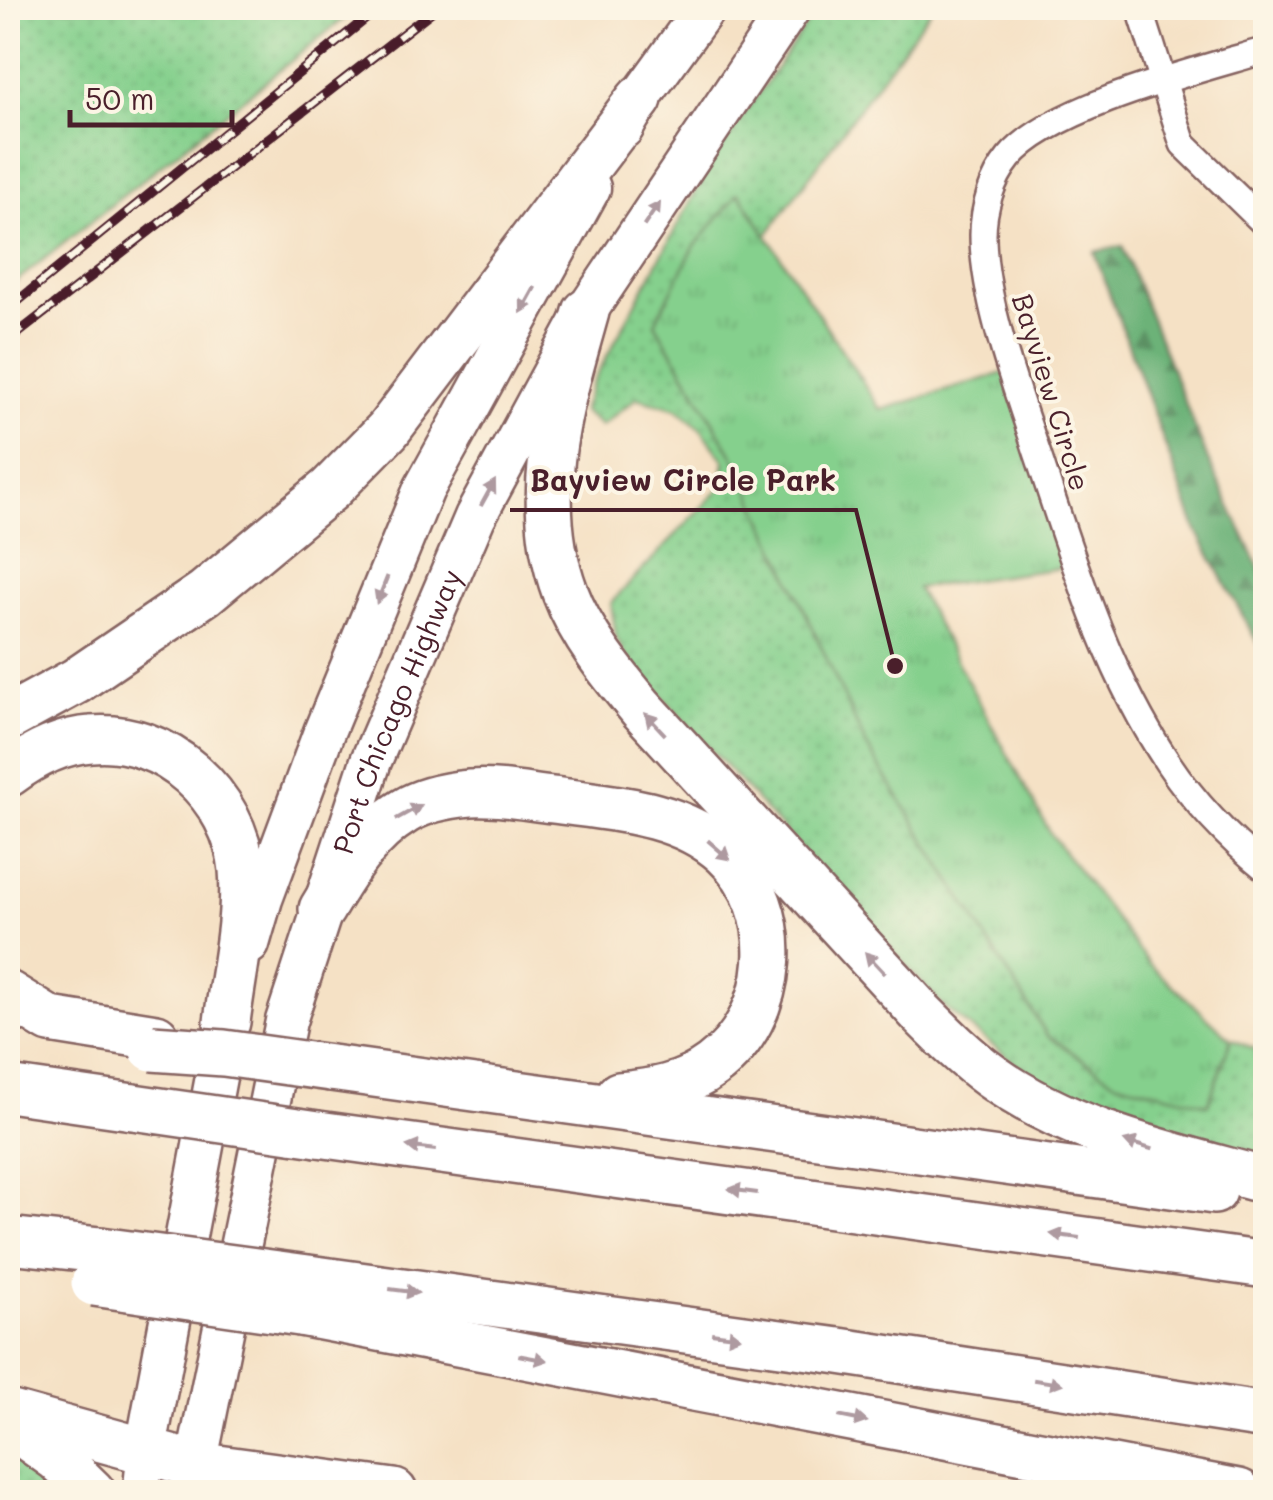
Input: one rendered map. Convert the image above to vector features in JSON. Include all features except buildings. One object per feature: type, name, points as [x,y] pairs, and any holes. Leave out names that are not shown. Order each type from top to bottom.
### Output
[{"type":"highway","points":[[8,718],[76,681],[205,594],[342,477],[388,430],[639,99]]},
{"type":"highway","points":[[586,312],[554,435],[548,474],[549,517],[565,593],[605,664],[922,1014],[992,1077],[1083,1126],[1132,1144],[1266,1181]]},
{"type":"highway","points":[[8,774],[57,746],[90,738],[126,740],[165,754],[196,776],[222,807],[242,869],[225,1037]]},
{"type":"highway","points":[[322,909],[353,858],[405,811],[438,798],[470,793],[502,794],[660,818],[697,832],[727,854],[750,886],[763,918],[768,952],[765,984],[756,1014],[737,1042],[712,1066],[683,1083],[650,1092],[616,1096],[517,1094]]},
{"type":"highway","points":[[8,994],[50,1020],[154,1043]]},
{"type":"highway","points":[[8,1028],[154,1043],[225,1037],[331,1068],[1266,1198]]},
{"type":"highway","points":[[8,1089],[1266,1265]]},
{"type":"highway","points":[[8,1240],[97,1266]]},
{"type":"highway","points":[[8,1264],[97,1266],[304,1296],[839,1351],[1266,1416]]},
{"type":"highway","points":[[304,1296],[1238,1492]]},
{"type":"highway","points":[[8,1414],[143,1473],[394,1492]]},
{"type":"highway","points":[[8,1423],[58,1459],[92,1492]]},
{"type":"main road","name":"Port Chicago Highway","points":[[143,1473],[225,1037],[262,899],[324,732],[424,489],[639,99],[705,8]]},
{"type":"main road","name":"Port Chicago Highway","points":[[194,1479],[286,1021],[371,762],[475,516],[586,312],[790,8]]},
{"type":"street","points":[[1142,8],[1183,144],[1266,225]]},
{"type":"street","name":"Bayview Circle","points":[[1266,50],[1164,81],[1045,126],[1010,157],[994,184],[984,210],[982,238],[1010,371],[1110,659],[1168,764],[1232,842],[1266,868]]},
{"type":"green space","points":[[8,8],[357,8],[8,288]]},
{"type":"green space","points":[[818,8],[932,8],[766,236],[738,194],[655,323],[737,462],[866,745],[1047,1035],[1208,1104],[1231,1039],[1265,1053],[1265,1157],[1132,1125],[1027,1073],[942,1005],[625,655],[616,637],[611,603],[721,487],[725,461],[701,429],[677,409],[637,398],[601,426],[582,411],[592,384],[715,156]]},
{"type":"green space","points":[[739,193],[881,410],[1010,371],[1075,566],[917,588],[1052,836],[1150,965],[1231,1039],[1208,1104],[1114,1081],[1047,1035],[866,745],[737,462],[655,323],[694,247]]},
{"type":"green space","points":[[1122,246],[1208,460],[1265,580],[1265,657],[1196,529],[1094,252]]},
{"type":"green space","points":[[8,1448],[66,1492],[8,1492]]},
{"type":"railway","points":[[8,309],[379,8]]},
{"type":"railway","points":[[8,341],[436,8]]},
{"type":"place","name":"Bayview Circle Park","points":[[895,666]]}]
